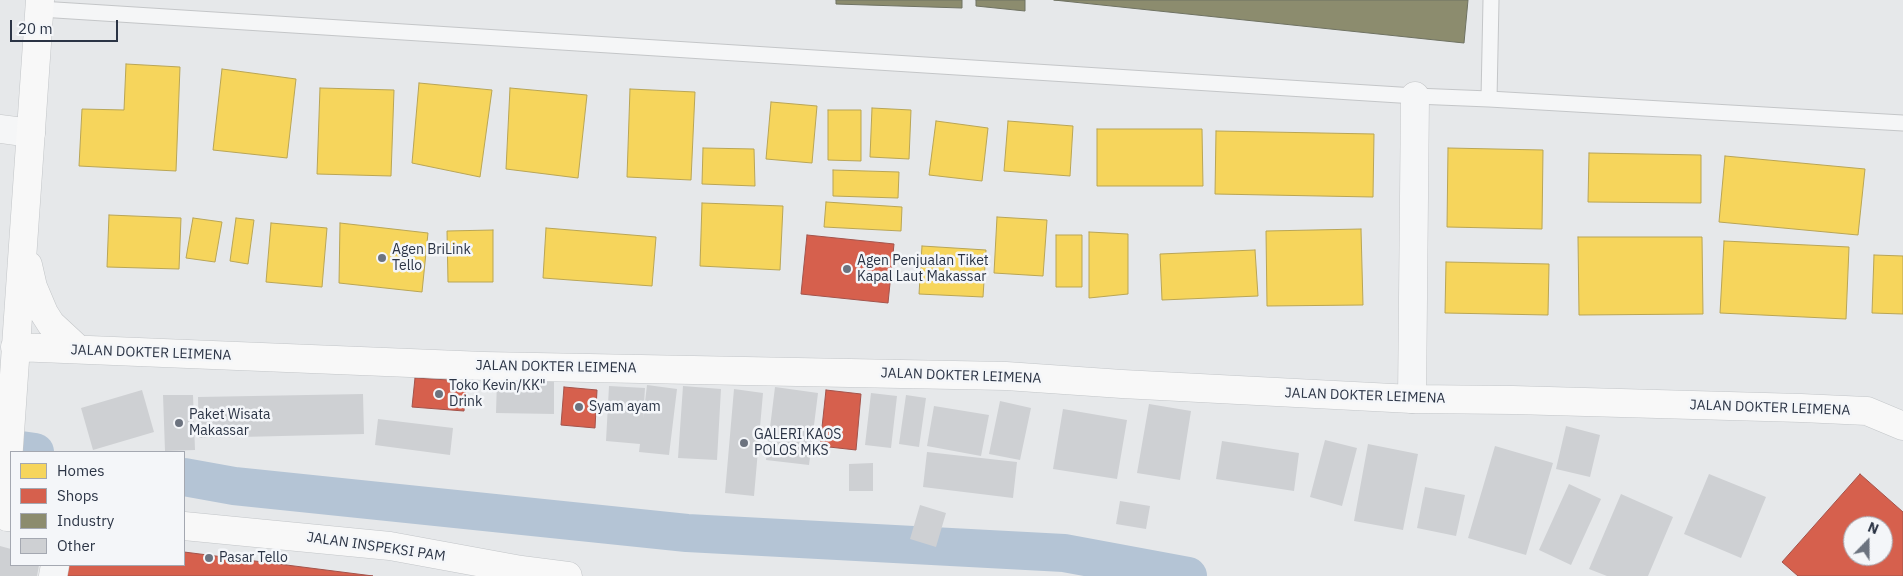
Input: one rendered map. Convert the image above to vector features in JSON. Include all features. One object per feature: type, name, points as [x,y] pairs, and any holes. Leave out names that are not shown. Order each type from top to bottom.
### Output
[{"type":"main road","points":[[9,517],[7,476],[9,399],[24,242],[40,4]]},
{"type":"main road","points":[[24,242],[33,287],[44,313],[51,324],[78,350]]},
{"type":"main road","name":"JALAN DOKTER LEIMENA","points":[[15,347],[484,366],[1006,376],[1412,399],[1811,408],[1867,411],[1903,426]]},
{"type":"main road","name":"JALAN INSPEKSI PAM","points":[[185,526],[390,546],[521,570],[568,576]]},
{"type":"street","points":[[1412,399],[1415,96]]},
{"type":"street","points":[[0,129],[31,133]]},
{"type":"lane","points":[[1489,98],[1491,0]]},
{"type":"lane","points":[[40,4],[1415,96],[1489,98],[1903,123]]},
{"type":"building: Homes","points":[[126,64],[180,67],[176,171],[79,166],[82,109],[124,110]]},
{"type":"building: Homes","points":[[222,69],[296,79],[287,158],[213,150]]},
{"type":"building: Homes","points":[[419,83],[492,90],[480,177],[412,163]]},
{"type":"building: Homes","points":[[320,88],[394,90],[391,176],[317,174]]},
{"type":"building: Homes","points":[[510,88],[587,95],[578,178],[506,169]]},
{"type":"building: Homes","points":[[630,89],[695,92],[691,180],[627,177]]},
{"type":"building: Homes","points":[[771,102],[817,106],[812,163],[766,159]]},
{"type":"building: Homes","points":[[872,108],[911,110],[909,159],[870,157]]},
{"type":"building: Homes","points":[[828,110],[861,110],[861,161],[828,160]]},
{"type":"building: Homes","points":[[936,121],[988,128],[982,181],[929,175]]},
{"type":"building: Homes","points":[[1008,121],[1073,126],[1070,176],[1004,171]]},
{"type":"building: Homes","points":[[1097,129],[1202,129],[1203,186],[1097,186]]},
{"type":"building: Homes","points":[[1216,131],[1374,134],[1373,197],[1215,194]]},
{"type":"building: Homes","points":[[703,148],[754,149],[755,186],[702,184]]},
{"type":"building: Homes","points":[[1448,148],[1543,150],[1542,229],[1447,227]]},
{"type":"building: Homes","points":[[1589,153],[1701,155],[1701,203],[1588,202]]},
{"type":"building: Homes","points":[[1725,156],[1865,169],[1858,235],[1719,222]]},
{"type":"building: Homes","points":[[833,170],[899,172],[898,198],[833,196]]},
{"type":"building: Homes","points":[[826,202],[902,207],[901,231],[824,227]]},
{"type":"building: Homes","points":[[702,203],[783,206],[780,270],[700,266]]},
{"type":"building: Homes","points":[[109,215],[181,218],[179,269],[107,267]]},
{"type":"building: Homes","points":[[997,217],[1047,220],[1043,276],[994,273]]},
{"type":"building: Homes","points":[[193,218],[222,222],[215,262],[186,258]]},
{"type":"building: Homes","points":[[236,218],[254,220],[248,264],[230,261]]},
{"type":"building: Homes","points":[[271,223],[327,228],[322,287],[266,282]]},
{"type":"building: Homes","name":"Agen BriLink Tello","points":[[340,223],[428,233],[422,292],[339,283]]},
{"type":"building: Homes","points":[[546,228],[656,237],[652,286],[543,278]]},
{"type":"building: Homes","points":[[1361,229],[1363,305],[1267,306],[1266,231]]},
{"type":"building: Homes","points":[[493,230],[493,282],[448,282],[447,231]]},
{"type":"building: Homes","points":[[1089,232],[1128,234],[1128,294],[1089,298]]},
{"type":"building: Homes","points":[[1056,235],[1082,235],[1082,287],[1056,287]]},
{"type":"building: Homes","points":[[1578,237],[1702,237],[1703,314],[1579,315]]},
{"type":"building: Homes","points":[[1724,241],[1849,247],[1846,319],[1720,313]]},
{"type":"building: Homes","points":[[922,246],[986,250],[983,297],[919,294]]},
{"type":"building: Homes","points":[[1255,250],[1258,296],[1162,300],[1160,254]]},
{"type":"building: Homes","points":[[1874,255],[1903,256],[1903,314],[1872,313]]},
{"type":"building: Homes","points":[[1446,262],[1549,264],[1548,315],[1445,313]]},
{"type":"building: Shops","name":"Agen Penjualan Tiket Kapal Laut Makassar","points":[[807,235],[894,244],[888,303],[801,294]]},
{"type":"building: Shops","name":"Toko Kevin/KK\" Drink","points":[[415,378],[466,381],[464,411],[412,407]]},
{"type":"building: Shops","name":"Syam ayam","points":[[564,387],[597,390],[595,428],[561,425]]},
{"type":"building: Shops","points":[[826,390],[861,394],[856,450],[820,446]]},
{"type":"building: Shops","points":[[1860,474],[1903,512],[1903,576],[1798,576],[1782,562]]},
{"type":"building: Shops","name":"Pasar Tello","points":[[185,552],[373,576],[63,576],[66,566],[185,566]]},
{"type":"building: Industry","points":[[836,0],[962,0],[962,8],[836,4]]},
{"type":"building: Industry","points":[[976,0],[1025,0],[1025,11],[976,6]]},
{"type":"building: Industry","points":[[1054,0],[1468,0],[1464,43]]},
{"type":"building: Other","points":[[497,380],[554,381],[554,414],[496,413]]},
{"type":"building: Other","points":[[647,385],[677,389],[669,455],[639,452],[640,444],[606,441],[609,386],[645,388],[643,419]]},
{"type":"building: Other","points":[[683,386],[721,389],[717,460],[678,458]]},
{"type":"building: Other","points":[[775,387],[818,393],[809,465],[766,460]]},
{"type":"building: Other","name":"GALERI KAOS POLOS MKS","points":[[734,389],[763,393],[754,496],[725,493]]},
{"type":"building: Other","points":[[142,390],[154,432],[93,450],[81,408]]},
{"type":"building: Other","points":[[871,393],[897,396],[891,448],[865,445]]},
{"type":"building: Other","points":[[363,394],[364,434],[199,438],[198,397]]},
{"type":"building: Other","name":"Paket Wisata Makassar","points":[[163,395],[193,395],[195,450],[165,451]]},
{"type":"building: Other","points":[[906,395],[926,398],[919,447],[899,444]]},
{"type":"building: Other","points":[[1000,401],[1031,408],[1020,460],[989,454]]},
{"type":"building: Other","points":[[1149,404],[1191,411],[1180,480],[1137,473]]},
{"type":"building: Other","points":[[934,406],[989,415],[981,456],[927,446]]},
{"type":"building: Other","points":[[1063,409],[1127,420],[1117,479],[1053,469]]},
{"type":"building: Other","points":[[378,419],[453,428],[450,455],[375,445]]},
{"type":"building: Other","points":[[1566,426],[1600,435],[1590,477],[1556,469]]},
{"type":"building: Other","points":[[1325,440],[1357,448],[1342,506],[1310,497]]},
{"type":"building: Other","points":[[1222,441],[1299,453],[1294,491],[1216,479]]},
{"type":"building: Other","points":[[1368,444],[1418,454],[1403,530],[1354,521]]},
{"type":"building: Other","points":[[1495,446],[1553,463],[1526,555],[1468,538]]},
{"type":"building: Other","points":[[927,452],[1017,462],[1013,498],[923,487]]},
{"type":"building: Other","points":[[873,463],[873,491],[849,491],[849,464]]},
{"type":"building: Other","points":[[1709,474],[1766,497],[1741,558],[1684,534]]},
{"type":"building: Other","points":[[1569,484],[1601,499],[1571,565],[1539,550]]},
{"type":"building: Other","points":[[1425,487],[1465,495],[1456,536],[1417,528]]},
{"type":"building: Other","points":[[1621,494],[1673,517],[1648,576],[1607,576],[1589,569]]},
{"type":"building: Other","points":[[1120,501],[1150,506],[1146,529],[1116,524]]},
{"type":"building: Other","points":[[920,505],[946,513],[936,547],[910,539]]},
{"type":"building: Other","points":[[0,546],[10,549],[10,566],[39,566],[37,576],[0,576]]},
{"type":"waterway","points":[[0,447],[28,451]]},
{"type":"waterway","points":[[185,477],[234,486],[687,533],[1064,553],[1188,576]]},
{"type":"place","name":"Agen BriLink Tello","points":[[382,258]]},
{"type":"place","name":"Agen Penjualan Tiket Kapal Laut Makassar","points":[[847,269]]},
{"type":"place","name":"Toko Kevin/KK\" Drink","points":[[439,394]]},
{"type":"place","name":"Syam ayam","points":[[579,407]]},
{"type":"place","name":"Paket Wisata Makassar","points":[[179,423]]},
{"type":"place","name":"GALERI KAOS POLOS MKS","points":[[744,443]]},
{"type":"place","name":"Pasar Tello","points":[[209,558]]}]
